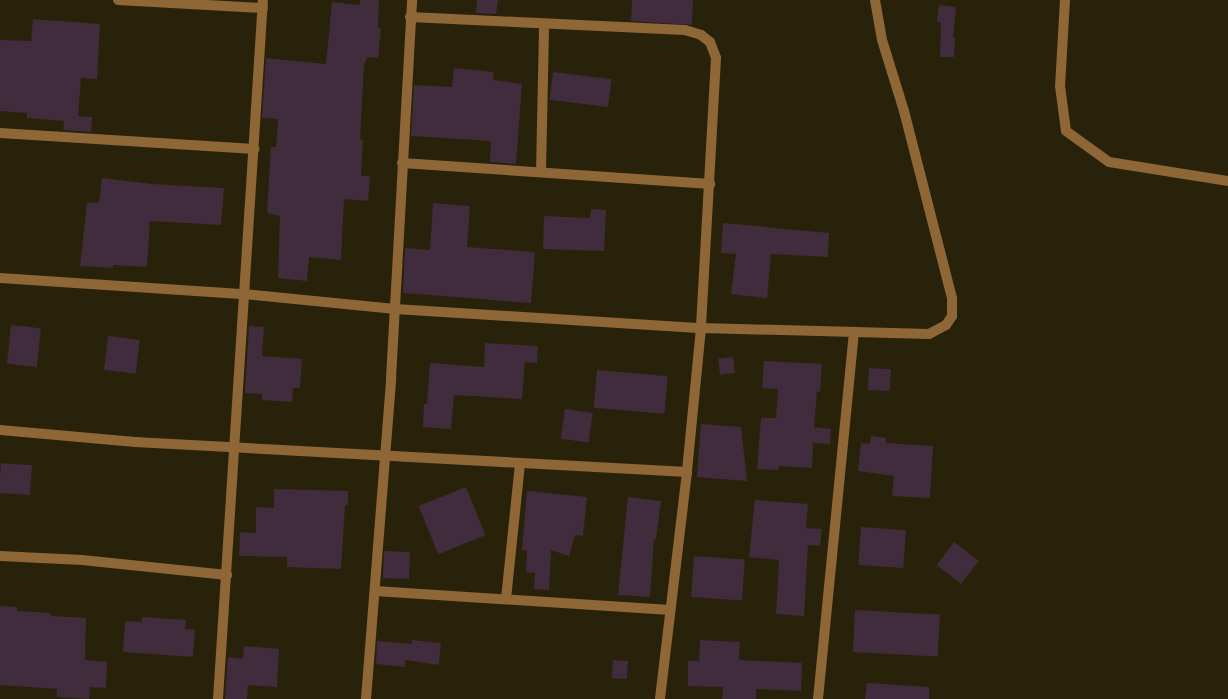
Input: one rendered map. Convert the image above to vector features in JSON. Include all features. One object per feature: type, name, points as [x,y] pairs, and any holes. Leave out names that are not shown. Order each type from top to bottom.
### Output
[{"type":"street","points":[[118,0],[263,4],[218,699]]},
{"type":"street","points":[[366,699],[395,308],[412,0]]},
{"type":"street","points":[[0,278],[244,294],[395,308],[700,328],[929,334],[946,325],[952,316],[952,298],[904,111],[882,40],[875,0]]},
{"type":"street","points":[[1066,0],[1060,86],[1066,130],[1109,162],[1228,181]]},
{"type":"street","points":[[410,17],[685,30],[706,38],[710,42],[716,58],[700,328],[687,472],[660,699]]},
{"type":"street","points":[[541,172],[544,24]]},
{"type":"street","points":[[0,134],[254,149]]},
{"type":"street","points":[[402,163],[710,184]]},
{"type":"street","points":[[818,699],[854,332]]},
{"type":"street","points":[[0,430],[135,442],[687,472]]},
{"type":"street","points":[[506,599],[520,464]]},
{"type":"street","points":[[0,556],[82,560],[227,575]]},
{"type":"street","points":[[375,591],[670,610]]},
{"type":"building","points":[[360,0],[379,0],[378,28],[381,29],[378,58],[367,57],[364,66],[360,139],[363,140],[361,176],[370,176],[368,201],[344,199],[341,260],[309,257],[307,281],[278,278],[280,216],[267,213],[271,147],[276,147],[278,119],[262,118],[266,58],[326,64],[332,2],[360,5]]},
{"type":"building","points":[[477,0],[498,0],[496,14],[476,13]]},
{"type":"building","points":[[632,0],[693,0],[692,25],[631,21]]},
{"type":"building","points":[[939,5],[956,7],[953,38],[955,38],[954,57],[940,57],[941,22],[937,22]]},
{"type":"building","points":[[33,19],[100,24],[97,79],[81,78],[78,116],[92,117],[91,132],[63,130],[64,121],[27,118],[27,113],[0,111],[0,40],[31,41]]},
{"type":"building","points":[[454,68],[494,72],[493,80],[522,84],[516,164],[490,162],[491,141],[411,136],[414,85],[452,87]]},
{"type":"building","points":[[553,72],[612,79],[608,107],[550,100]]},
{"type":"building","points":[[102,178],[152,184],[224,188],[221,225],[150,221],[147,267],[113,265],[113,268],[80,266],[87,202],[99,203]]},
{"type":"building","points":[[433,203],[470,206],[467,247],[535,252],[531,303],[403,293],[405,248],[430,250]]},
{"type":"building","points":[[591,209],[606,210],[604,251],[543,249],[544,216],[590,218]]},
{"type":"building","points":[[723,223],[829,233],[828,257],[771,254],[767,298],[731,294],[736,254],[721,253]]},
{"type":"building","points":[[11,325],[41,328],[37,367],[7,364]]},
{"type":"building","points":[[249,326],[264,327],[262,356],[302,359],[300,388],[293,388],[292,402],[262,400],[262,394],[245,393]]},
{"type":"building","points":[[108,336],[140,340],[136,374],[104,370]]},
{"type":"building","points":[[485,343],[538,346],[537,363],[525,362],[522,399],[454,395],[451,429],[423,427],[424,404],[427,404],[430,363],[484,367]]},
{"type":"building","points":[[733,357],[735,373],[720,375],[718,359]]},
{"type":"building","points":[[764,361],[822,364],[820,392],[817,391],[814,427],[831,429],[830,444],[813,443],[812,468],[779,466],[778,470],[757,469],[761,418],[776,418],[778,389],[762,388]]},
{"type":"building","points":[[869,368],[891,369],[890,391],[868,390]]},
{"type":"building","points":[[597,370],[668,376],[664,414],[594,408]]},
{"type":"building","points":[[565,409],[593,413],[589,443],[561,439]]},
{"type":"building","points":[[701,424],[741,427],[747,481],[697,477]]},
{"type":"building","points":[[871,436],[886,438],[886,443],[933,446],[930,498],[892,496],[894,476],[858,471],[861,443],[870,444]]},
{"type":"building","points":[[1,463],[32,465],[30,495],[0,493]]},
{"type":"building","points":[[466,487],[485,535],[438,554],[419,506]]},
{"type":"building","points":[[274,489],[348,491],[348,505],[345,505],[341,569],[287,567],[287,557],[239,556],[240,532],[256,533],[256,507],[274,508]]},
{"type":"building","points":[[527,491],[587,497],[583,536],[575,535],[569,556],[551,550],[549,590],[534,589],[535,573],[526,572],[527,550],[522,550]]},
{"type":"building","points":[[628,497],[661,501],[656,539],[654,539],[650,597],[618,595]]},
{"type":"building","points":[[755,500],[808,504],[806,528],[822,529],[820,546],[808,545],[804,616],[776,614],[779,560],[749,557]]},
{"type":"building","points":[[861,527],[906,530],[903,568],[858,565]]},
{"type":"building","points":[[954,542],[979,561],[961,584],[937,565]]},
{"type":"building","points":[[384,551],[410,552],[409,579],[383,578]]},
{"type":"building","points":[[694,556],[745,560],[742,600],[691,597]]},
{"type":"building","points":[[0,606],[17,607],[17,611],[51,613],[51,616],[86,618],[85,660],[107,662],[106,688],[90,687],[89,699],[57,697],[57,689],[0,685]]},
{"type":"building","points":[[855,610],[940,614],[938,656],[853,652]]},
{"type":"building","points":[[142,617],[186,620],[185,629],[195,630],[193,657],[123,652],[125,621],[142,622]]},
{"type":"building","points":[[412,640],[441,643],[439,665],[405,660],[405,667],[376,664],[377,641],[412,644]]},
{"type":"building","points":[[700,640],[740,642],[739,660],[802,663],[801,691],[756,689],[756,699],[722,699],[723,687],[688,686],[688,661],[699,661]]},
{"type":"building","points":[[244,646],[279,649],[277,687],[248,685],[247,699],[225,699],[228,657],[243,659]]},
{"type":"building","points":[[613,660],[628,661],[627,679],[612,678]]},
{"type":"building","points":[[867,683],[929,687],[929,699],[865,699]]}]
